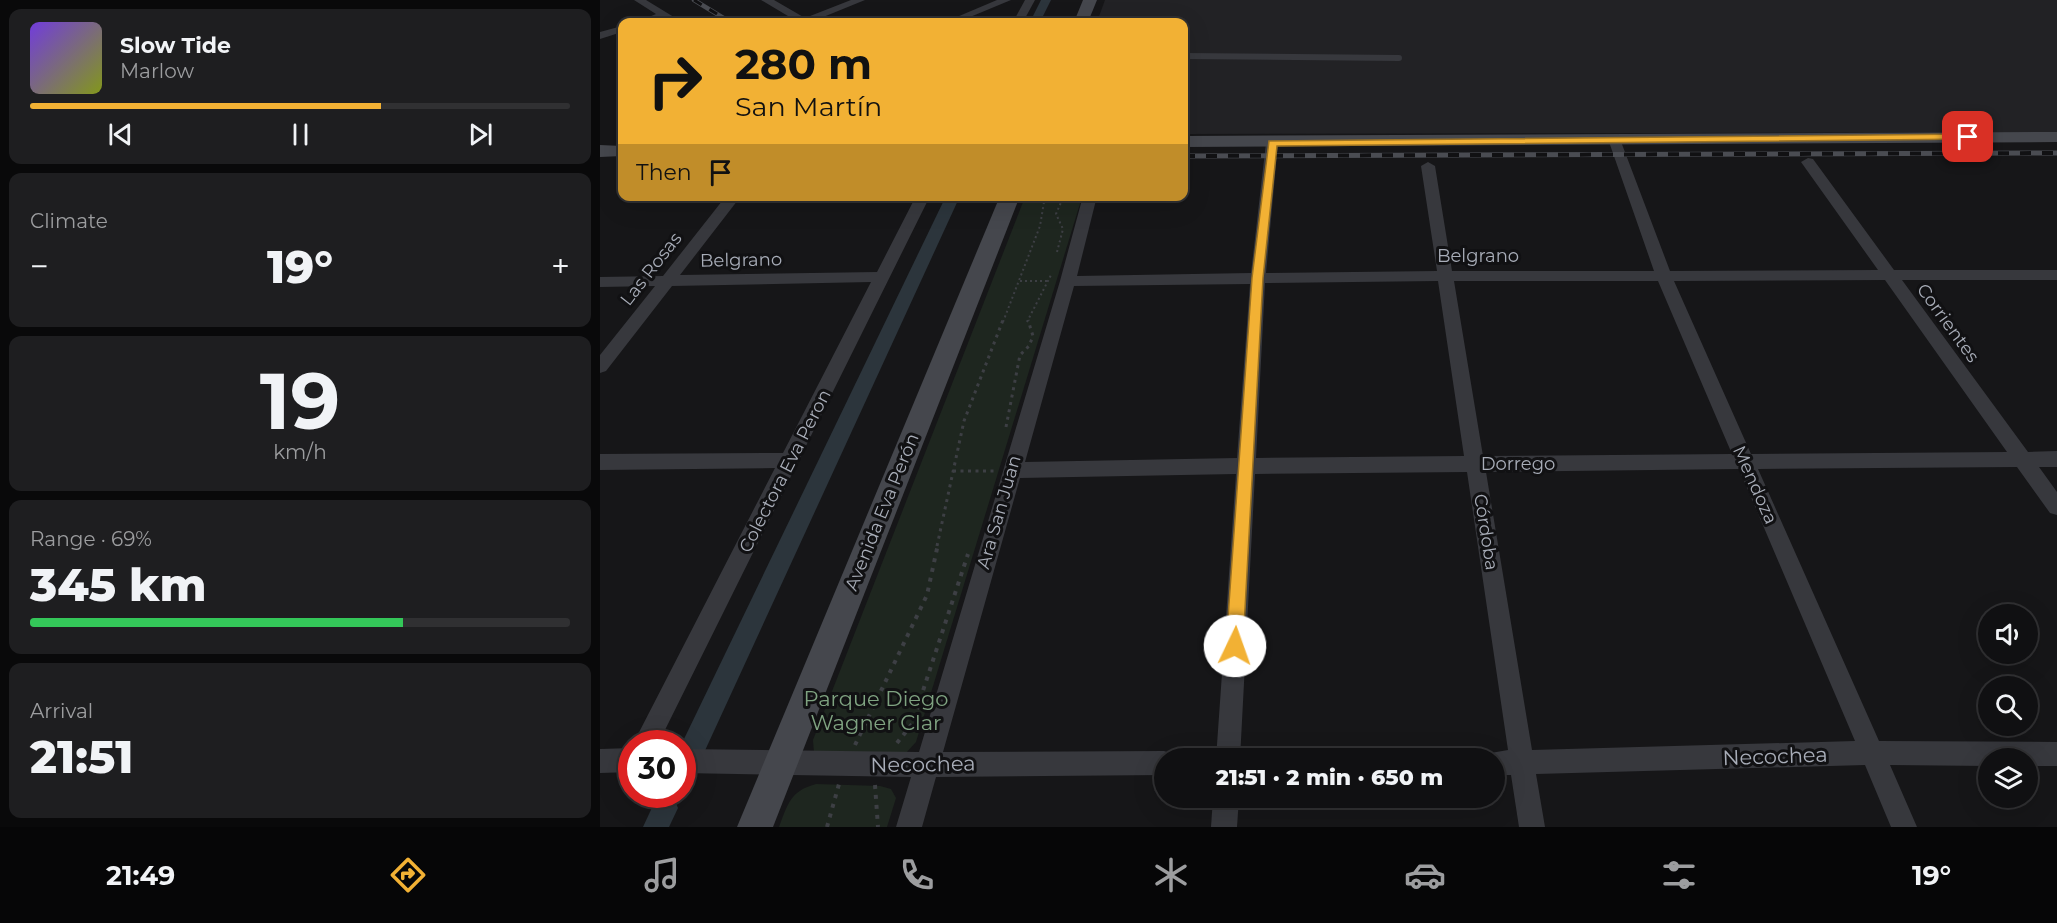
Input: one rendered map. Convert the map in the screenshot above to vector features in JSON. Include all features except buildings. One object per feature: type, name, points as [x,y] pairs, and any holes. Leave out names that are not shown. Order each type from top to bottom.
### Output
[{"type":"street","points":[[639,0],[670,18]]},
{"type":"street","points":[[766,0],[797,18]]},
{"type":"street","points":[[814,18],[860,0]]},
{"type":"street","points":[[960,18],[1006,0]]},
{"type":"street","points":[[1020,18],[1030,0]]},
{"type":"street","points":[[1083,18],[1090,0]]},
{"type":"street","points":[[655,18],[665,15]]},
{"type":"street","points":[[600,36],[618,30]]},
{"type":"street","points":[[1188,142],[2057,137]]},
{"type":"street","name":"Mendoza","points":[[1614,139],[1664,276],[1904,827]]},
{"type":"street","points":[[1229,748],[1257,278],[1272,143]]},
{"type":"street","points":[[600,151],[618,151]]},
{"type":"street","name":"Corrientes","points":[[1808,162],[2057,507]]},
{"type":"street","name":"Córdoba","points":[[1428,166],[1532,827]]},
{"type":"street","name":"Las Rosas","points":[[600,367],[730,201]]},
{"type":"street","name":"Colectora Eva Peron","points":[[652,730],[921,201]]},
{"type":"street","name":"Avenida Eva Perón","points":[[755,827],[1008,201]]},
{"type":"street","name":"Ara San Juan","points":[[909,827],[928,763],[1001,467],[1068,281],[1089,201]]},
{"type":"street","name":"Belgrano","points":[[1068,281],[1444,276],[2057,275]]},
{"type":"street","name":"Belgrano","points":[[600,282],[883,277]]},
{"type":"street","name":"Dorrego","points":[[1001,467],[2057,459]]},
{"type":"street","points":[[600,462],[791,460]]},
{"type":"street","name":"Necochea","points":[[1505,763],[1873,753],[2057,754]]},
{"type":"street","points":[[600,761],[618,760]]},
{"type":"street","name":"Necochea","points":[[696,761],[849,765],[1154,763]]},
{"type":"street","points":[[1224,827],[1225,808]]},
{"type":"lane","points":[[1188,56],[1399,58]]},
{"type":"path","points":[[826,827],[835,792],[849,765],[852,751],[927,595],[964,422],[1040,226],[1044,201]]},
{"type":"path","points":[[1004,438],[1020,355],[1029,346],[1033,336],[1027,322],[1048,281],[1063,229],[1056,214],[1063,201]]},
{"type":"path","points":[[1020,281],[1068,281]]},
{"type":"path","points":[[953,471],[1001,467]]},
{"type":"path","points":[[991,482],[1001,467]]},
{"type":"path","points":[[878,827],[880,821],[873,793],[881,764],[912,724],[969,548]]},
{"type":"shaded area","points":[[1105,0],[2057,0],[2057,132],[1188,134],[1188,18],[1098,18]]},
{"type":"green space","name":"Parque Diego Wagner Clar","points":[[1023,201],[1081,201],[916,742],[905,754],[814,753],[813,740]]},
{"type":"green space","name":"Parque Diego Wagner Clar","points":[[816,784],[880,786],[891,789],[896,798],[887,827],[779,827],[795,795]]},
{"type":"waterway","points":[[1037,18],[1046,0]]},
{"type":"waterway","points":[[696,742],[951,201]]},
{"type":"waterway","points":[[656,827],[665,808]]},
{"type":"railway","points":[[694,0],[723,18]]},
{"type":"railway","points":[[1188,156],[2057,153]]},
{"type":"route","points":[[1235,646],[1257,278],[1272,143],[1968,137]]}]
